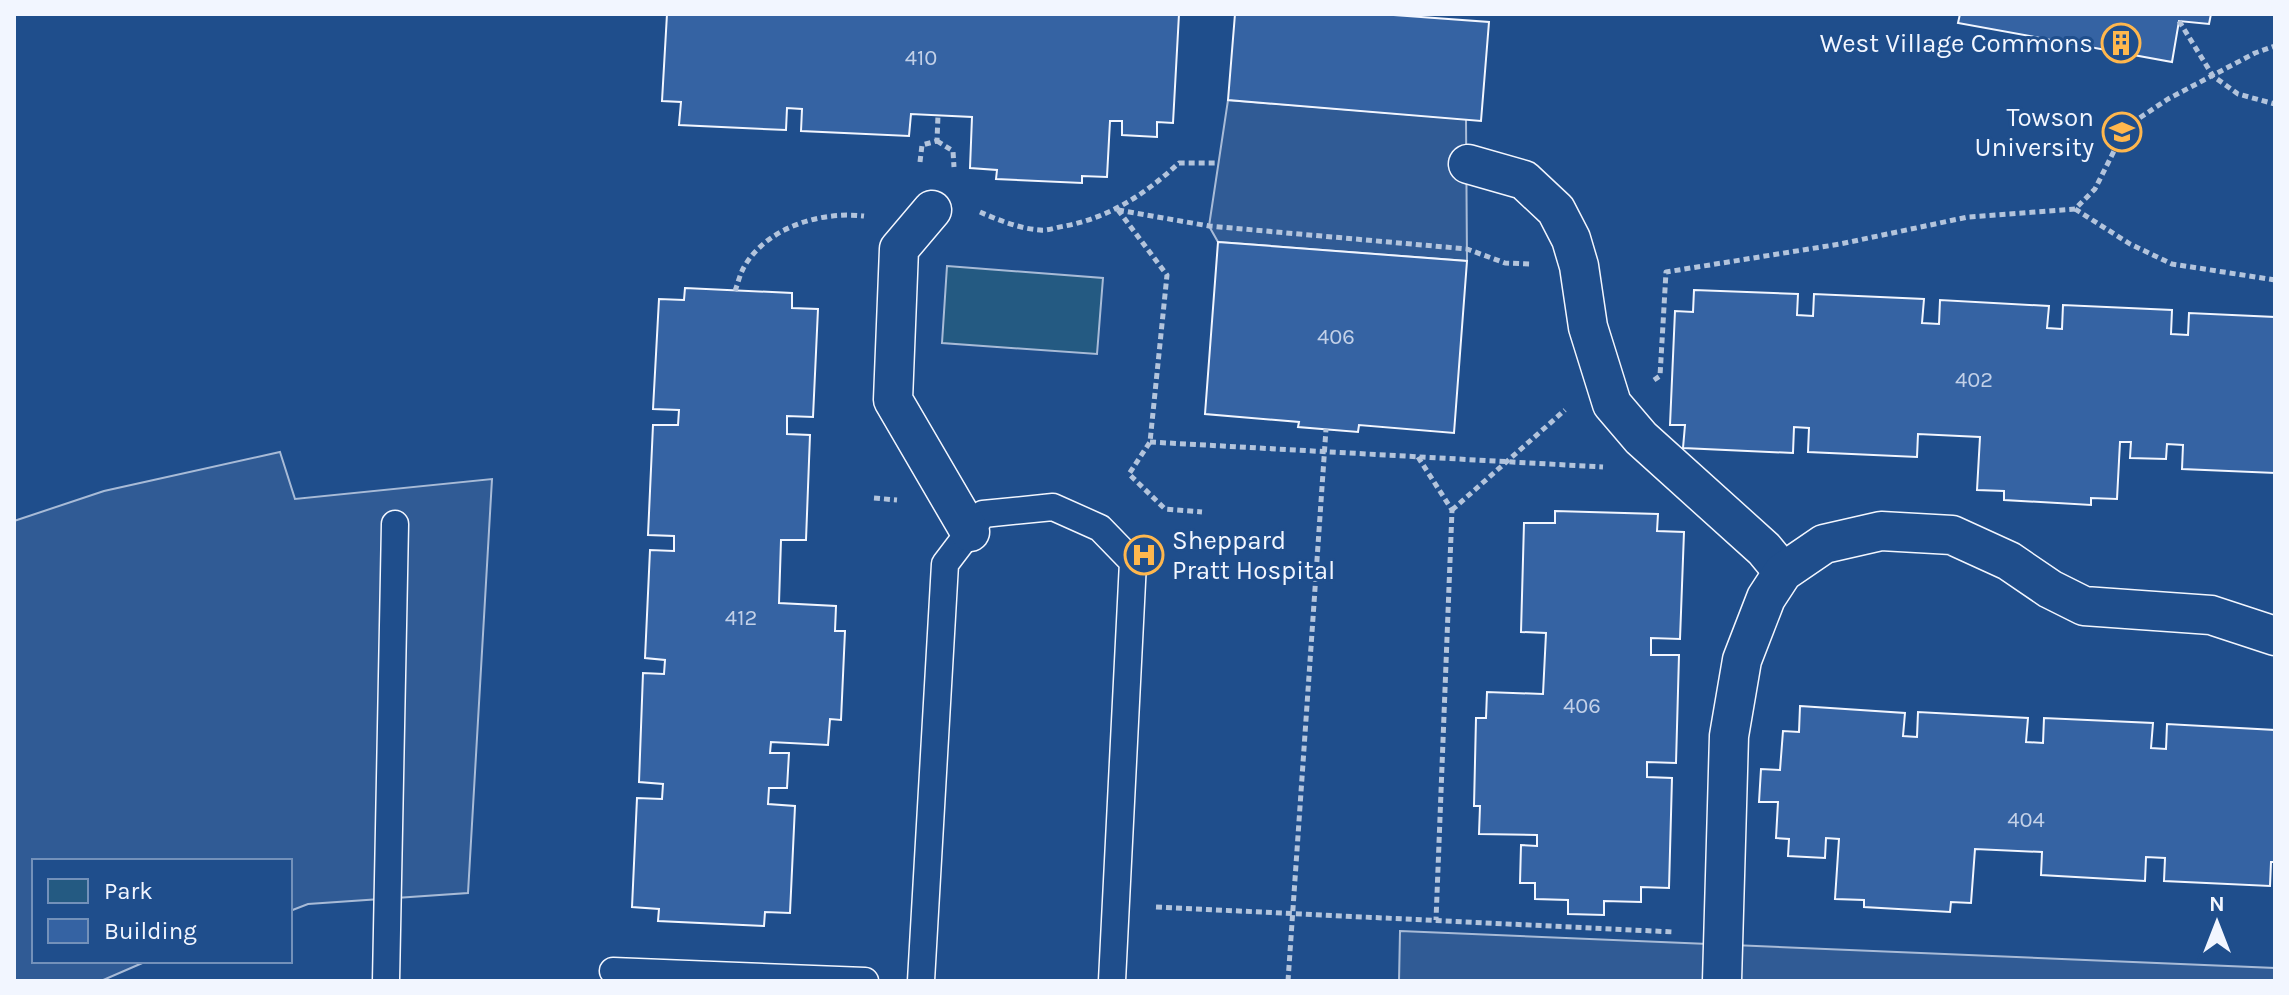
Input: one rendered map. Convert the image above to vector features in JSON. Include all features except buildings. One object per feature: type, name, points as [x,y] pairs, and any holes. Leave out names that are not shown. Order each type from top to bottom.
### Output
[{"type":"street","points":[[1468,164],[1524,180],[1556,210],[1571,239],[1579,266],[1588,327],[1606,390],[1641,438],[1764,549],[1783,572]]},
{"type":"street","points":[[924,220],[899,249],[893,400],[970,532]]},
{"type":"street","points":[[1722,981],[1729,736],[1742,660],[1766,598],[1783,572],[1824,544],[1881,531],[1952,535],[2009,561],[2050,589],[2084,606],[2211,615],[2275,636]]},
{"type":"lane","points":[[921,981],[945,564],[983,514],[1053,507],[1100,528],[1133,562],[1112,981]]},
{"type":"lane","points":[[386,981],[395,524]]},
{"type":"lane","points":[[613,971],[865,981]]},
{"type":"path","points":[[2179,21],[2213,76],[2238,94],[2275,104]]},
{"type":"path","points":[[2075,209],[2095,189],[2126,127],[2168,99],[2275,46]]},
{"type":"path","points":[[735,291],[744,266],[764,245],[795,224],[842,213],[924,220],[971,208],[999,220],[1041,230],[1080,223],[1118,210],[1149,191],[1179,163],[1217,163]]},
{"type":"path","points":[[1452,510],[1482,481],[1606,390],[1660,376],[1666,272],[1840,244],[1968,217],[2075,209],[2130,244],[2172,264],[2275,280]]},
{"type":"path","points":[[1118,210],[1209,226],[1467,249],[1505,263],[1579,266]]},
{"type":"path","points":[[1118,210],[1167,275],[1150,442],[1129,474],[1165,509],[1202,512]]},
{"type":"path","points":[[1288,981],[1326,429]]},
{"type":"path","points":[[1150,442],[1680,472]]},
{"type":"path","points":[[1418,457],[1452,510],[1436,920]]},
{"type":"path","points":[[1143,906],[1723,934]]},
{"type":"green space","points":[[947,266],[1103,278],[1097,354],[942,343]]},
{"type":"shaded area","points":[[1228,100],[1466,119],[1467,261],[1218,242],[1209,226]]},
{"type":"shaded area","points":[[280,452],[295,499],[492,479],[468,893],[308,904],[292,910],[292,859],[32,859],[32,963],[142,963],[101,981],[14,981],[14,521],[104,491]]},
{"type":"shaded area","points":[[1400,931],[2275,968],[2275,981],[1399,981]]},
{"type":"place","name":"West Village Commons","points":[[2121,43]]},
{"type":"place","name":"Towson University","points":[[2122,132]]},
{"type":"place","name":"Sheppard Pratt Hospital","points":[[1144,555]]}]
